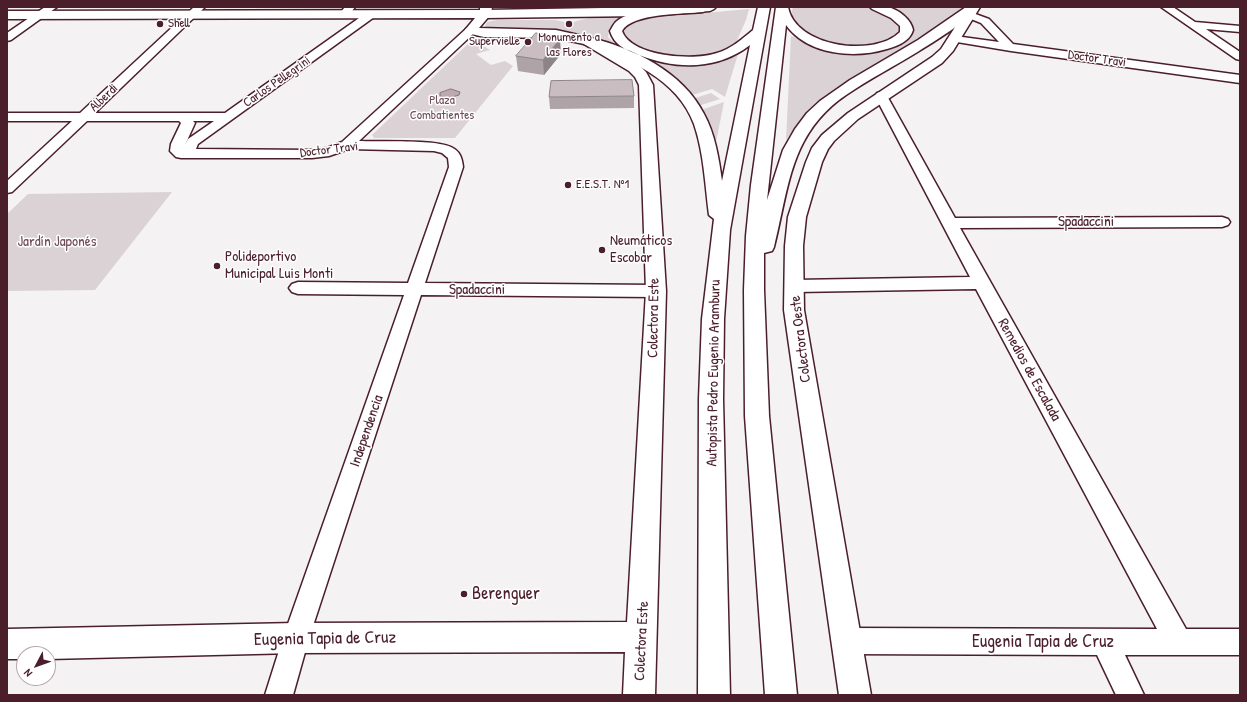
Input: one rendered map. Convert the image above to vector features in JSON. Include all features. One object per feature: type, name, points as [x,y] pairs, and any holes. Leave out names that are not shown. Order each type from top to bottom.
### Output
[{"type":"main road","points":[[604,12],[657,7]]},
{"type":"main road","points":[[710,7],[631,18],[618,27],[616,31],[617,36],[628,46],[648,55],[672,61],[689,62],[715,59],[728,54],[760,31]]},
{"type":"main road","points":[[782,8],[796,32],[814,42],[840,48],[860,49],[880,47],[891,44],[900,39],[908,30],[906,25],[896,16],[876,7]]},
{"type":"main road","points":[[7,15],[197,10],[348,10],[373,13],[485,10],[642,12],[703,8]]},
{"type":"main road","name":"Autopista Pedro Eugenio Aramburu","points":[[714,695],[713,319],[721,230],[743,107],[764,8]]},
{"type":"main road","points":[[781,695],[757,416],[754,290],[755,236],[760,185],[782,8]]},
{"type":"main road","points":[[471,30],[485,10]]},
{"type":"main road","points":[[754,290],[780,184],[791,149],[814,115],[840,91],[905,54],[972,10]]},
{"type":"main road","name":"Colectora Oeste","points":[[855,695],[794,310],[794,246],[797,217],[814,162],[820,148],[828,138],[853,116],[937,60],[955,39],[972,10]]},
{"type":"main road","name":"Colectora Este","points":[[471,30],[484,33],[556,34],[588,41],[634,68],[641,75],[646,85],[656,291],[639,695]]},
{"type":"main road","points":[[588,41],[626,54],[644,63],[669,81],[690,102],[697,114],[705,136],[721,230]]},
{"type":"main road","name":"Eugenia Tapia de Cruz","points":[[7,644],[296,638],[642,637]]},
{"type":"street","points":[[7,38],[52,7]]},
{"type":"street","points":[[1166,7],[1240,57]]},
{"type":"street","name":"Alberdi","points":[[7,189],[197,10]]},
{"type":"street","points":[[972,10],[1012,48]]},
{"type":"street","name":"Carlos Pellegrini","points":[[191,155],[189,149],[193,142],[373,13]]},
{"type":"street","points":[[1192,25],[1240,29]]},
{"type":"street","points":[[347,145],[471,30]]},
{"type":"street","name":"Doctor Travi","points":[[955,39],[1240,79]]},
{"type":"street","name":"Remedios de Escalada","points":[[881,96],[982,284],[1179,642]]},
{"type":"street","points":[[7,117],[228,117]]},
{"type":"street","points":[[183,117],[188,123],[177,147],[177,151],[181,154],[191,155]]},
{"type":"street","name":"Doctor Travi","points":[[191,155],[312,154],[329,152],[347,145],[434,146],[447,150],[453,154],[455,157],[456,167]]},
{"type":"street","name":"Independencia","points":[[280,695],[296,638],[456,167]]},
{"type":"street","name":"Spadaccini","points":[[950,223],[1222,222]]},
{"type":"street","points":[[795,286],[982,284]]},
{"type":"street","name":"Spadaccini","points":[[298,288],[656,291]]},
{"type":"street","name":"Eugenia Tapia de Cruz","points":[[846,641],[1240,642]]},
{"type":"street","points":[[1105,642],[1130,695]]},
{"type":"green space","points":[[793,7],[875,8],[896,19],[903,30],[884,44],[842,48],[810,37],[796,25],[791,14]]},
{"type":"green space","points":[[881,7],[970,7],[918,41],[842,84],[826,95],[802,118],[786,140],[791,36],[817,47],[833,51],[906,40],[912,32],[910,24],[901,17]]},
{"type":"green space","points":[[749,9],[735,45],[721,53],[707,57],[686,60],[642,50],[622,37],[622,29],[627,24],[638,19]]},
{"type":"green space","points":[[628,16],[612,26],[608,37],[625,50],[647,59],[670,65],[692,65],[738,54],[725,97],[712,89],[689,96],[612,46],[586,37],[562,32],[488,29],[485,26],[487,22],[497,20],[555,20],[569,23],[589,18]]},
{"type":"green space","name":"Plaza Combatientes","points":[[474,40],[490,50],[476,54],[491,65],[505,61],[513,66],[455,138],[374,138],[372,135],[471,41]]},
{"type":"green space","points":[[711,93],[720,99],[698,106],[692,99]]},
{"type":"green space","points":[[724,102],[715,147],[701,110]]},
{"type":"green space","name":"Jardín Japonés","points":[[172,192],[95,290],[7,291],[7,214],[28,194]]},
{"type":"shaded area","points":[[451,89],[460,92],[459,95],[449,98],[440,96],[440,93]]},
{"type":"building","points":[[536,33],[555,36],[553,39],[560,39],[543,60],[516,56]]},
{"type":"building","points":[[632,80],[634,96],[549,97],[551,81]]},
{"type":"place","name":"Shell","points":[[160,24]]},
{"type":"place","name":"Monumento a las Flores","points":[[569,24]]},
{"type":"place","name":"Supervielle","points":[[528,42]]},
{"type":"place","name":"E.E.S.T. Nº1","points":[[568,185]]},
{"type":"place","name":"Neumáticos Escobar","points":[[602,250]]},
{"type":"place","name":"Polideportivo Municipal Luis Monti","points":[[217,266]]},
{"type":"place","name":"Berenguer","points":[[464,594]]}]
